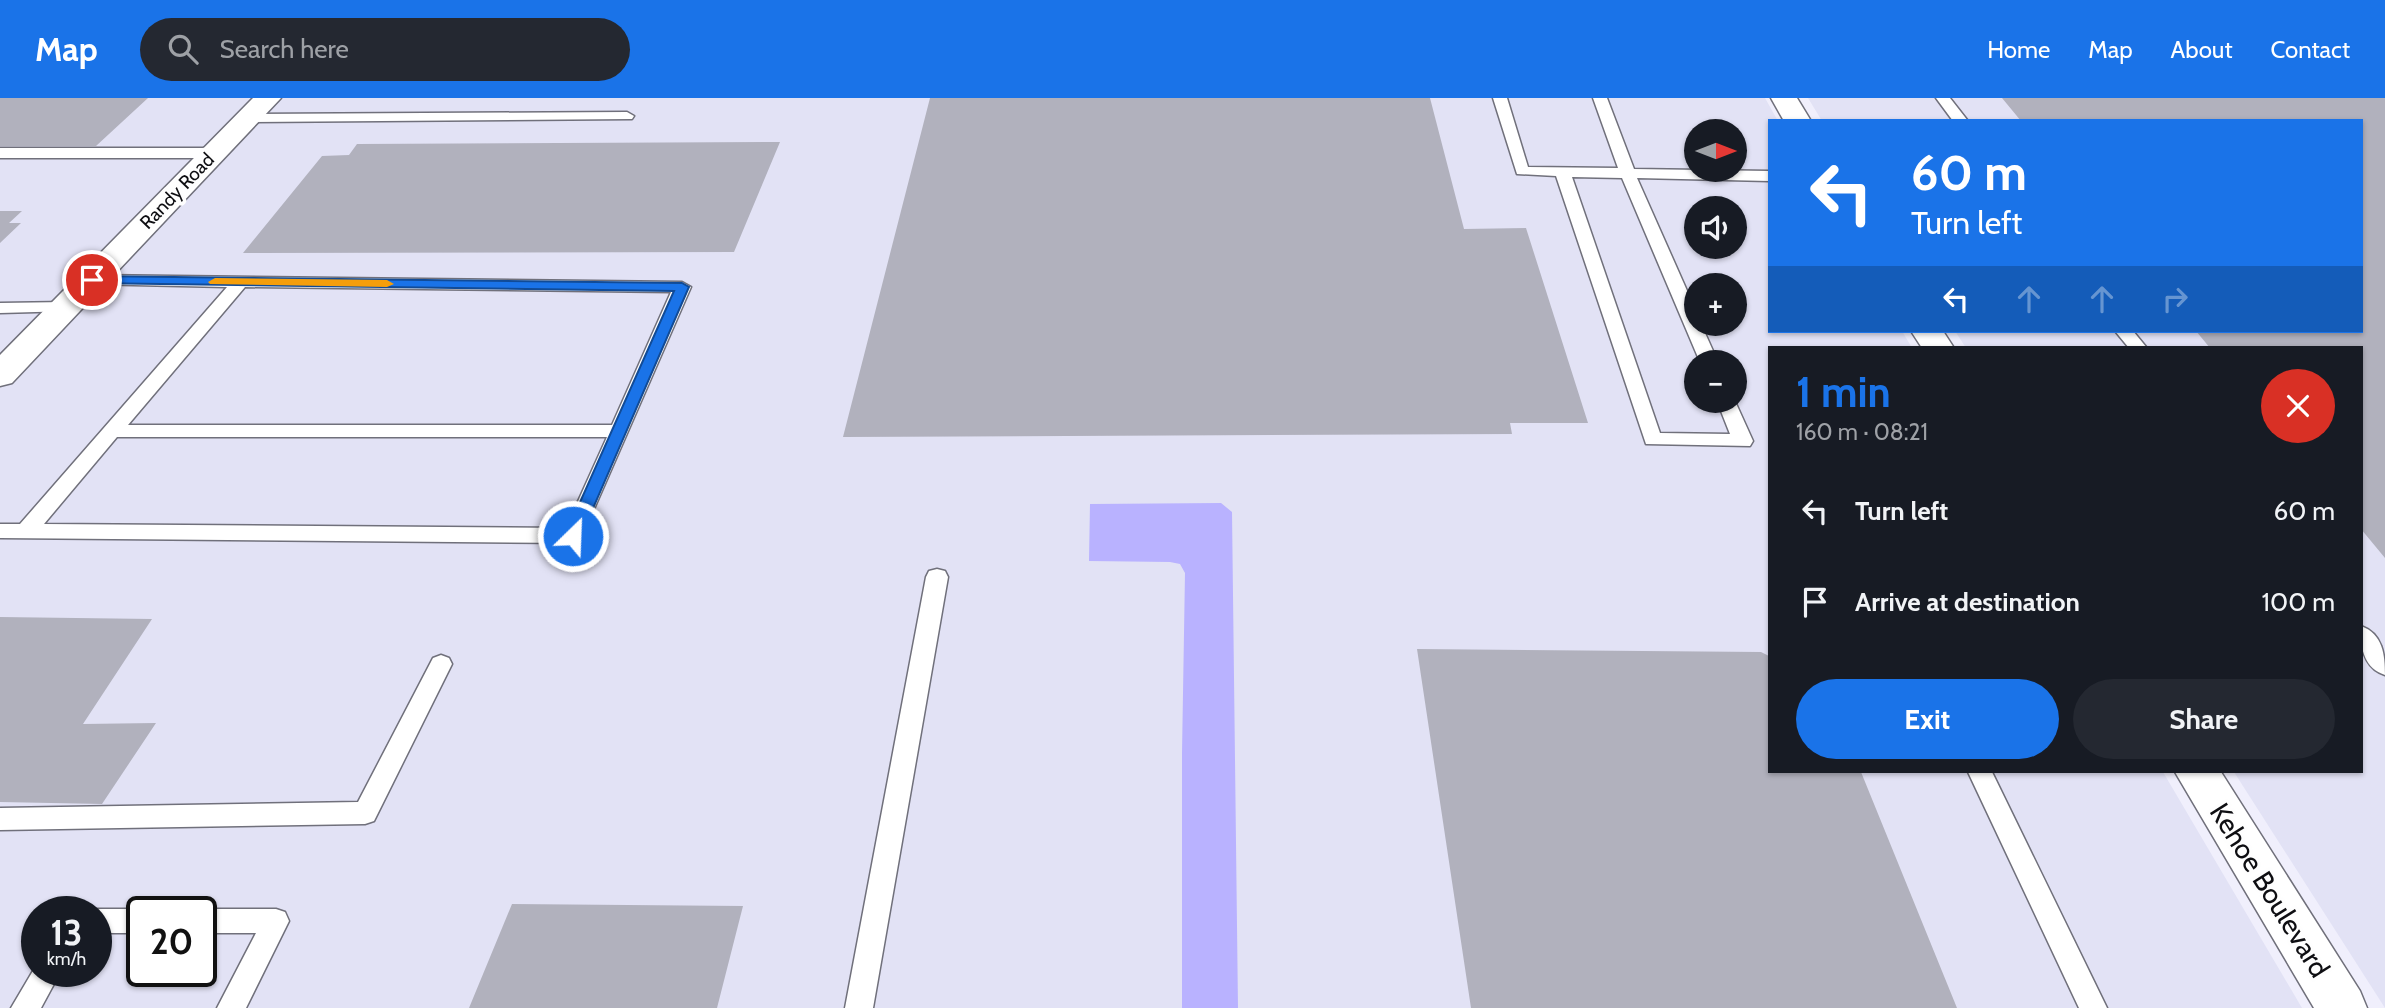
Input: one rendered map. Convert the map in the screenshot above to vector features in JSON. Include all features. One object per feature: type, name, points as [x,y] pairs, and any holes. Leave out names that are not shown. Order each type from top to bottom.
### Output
[{"type":"street","points":[[1784,98],[1797,119]]},
{"type":"street","name":"Randy Road","points":[[0,375],[258,108]]},
{"type":"street","name":"Kehoe Boulevard","points":[[2198,773],[2342,1008]]},
{"type":"lane","points":[[1500,98],[1522,171],[1563,174],[1768,176]]},
{"type":"lane","points":[[1600,98],[1628,174],[1704,350]]},
{"type":"lane","points":[[1943,98],[1959,119]]},
{"type":"lane","points":[[258,108],[627,116]]},
{"type":"lane","points":[[0,153],[214,153]]},
{"type":"lane","points":[[1563,174],[1653,439],[1743,441],[1731,413]]},
{"type":"lane","points":[[0,531],[573,536],[682,287],[92,280]]},
{"type":"lane","points":[[26,531],[240,282]]},
{"type":"lane","points":[[0,308],[66,307]]},
{"type":"lane","points":[[112,431],[620,431]]},
{"type":"lane","points":[[859,1008],[937,577]]},
{"type":"lane","points":[[2363,638],[2385,666]]},
{"type":"lane","points":[[0,820],[365,813],[441,664]]},
{"type":"lane","points":[[1980,773],[2094,1008]]},
{"type":"lane","points":[[217,922],[276,922],[231,1008]]},
{"type":"lane","points":[[25,1008],[38,987]]},
{"type":"shaded area","points":[[0,98],[1765,98],[1777,119],[1768,119],[1768,333],[1903,333],[1911,346],[1768,346],[1768,773],[2164,773],[2302,1008],[0,1008]]},
{"type":"shaded area","points":[[1808,98],[2385,98],[2385,1008],[2235,773],[2363,773],[2363,346],[1965,346],[1956,333],[2363,333],[2363,119],[1821,119]]},
{"type":"shaded area","points":[[1221,503],[1232,512],[1238,1008],[1182,1008],[1185,573],[1180,564],[1170,562],[1089,561],[1090,504]]},
{"type":"building","points":[[0,98],[148,98],[96,146],[0,146]]},
{"type":"building","points":[[930,98],[1430,98],[1464,229],[1526,228],[1588,423],[1510,423],[1512,434],[843,437]]},
{"type":"building","points":[[2002,98],[2385,98],[2385,558],[2363,531],[2363,346],[2208,346],[2198,333],[2363,333],[2363,119],[2019,119]]},
{"type":"building","points":[[780,142],[734,252],[243,253],[322,156],[349,155],[357,144]]},
{"type":"building","points":[[0,211],[22,211],[9,223],[21,223],[0,243]]},
{"type":"building","points":[[0,617],[152,619],[83,724],[156,723],[102,804],[0,802]]},
{"type":"building","points":[[1417,649],[1761,652],[1768,656],[1768,773],[1861,773],[1957,1008],[1471,1008]]},
{"type":"building","points":[[512,904],[743,906],[717,1008],[469,1008]]},
{"type":"slow traffic","points":[[215,282],[387,284]]},
{"type":"route","points":[[92,280],[682,287],[573,536]]}]
